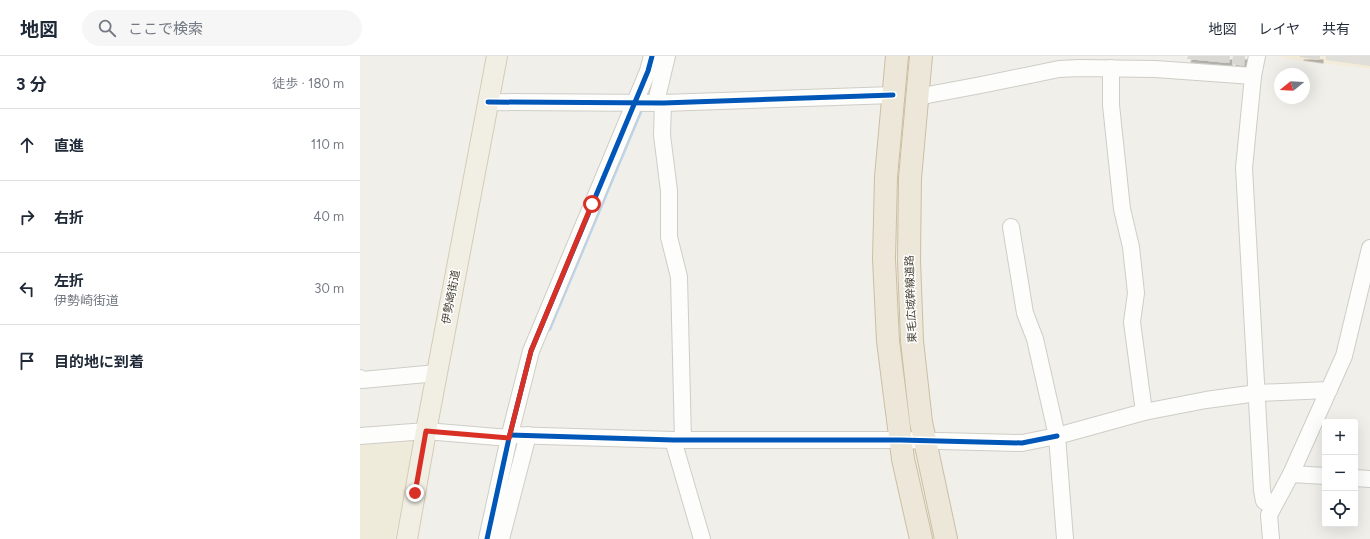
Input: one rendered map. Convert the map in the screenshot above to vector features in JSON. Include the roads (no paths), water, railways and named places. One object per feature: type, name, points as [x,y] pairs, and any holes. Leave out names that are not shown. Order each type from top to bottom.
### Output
[{"type":"highway","points":[[897,56],[886,177],[884,259],[888,341],[903,459],[921,539]]},
{"type":"highway","name":"東毛広域幹線道路","points":[[921,56],[910,178],[909,260],[912,341],[924,440],[946,539]]},
{"type":"main road","name":"伊勢崎街道","points":[[407,539],[497,56]]},
{"type":"street","points":[[487,539],[509,437],[531,351],[648,71],[652,56]]},
{"type":"street","points":[[667,56],[660,103],[662,135],[669,191],[669,238],[679,277],[678,440],[702,539]]},
{"type":"street","points":[[1256,56],[1244,168],[1262,490],[1264,501],[1273,507]]},
{"type":"street","points":[[917,97],[1059,69],[1111,68],[1133,62],[1253,76]]},
{"type":"street","points":[[1111,68],[1111,105],[1122,209],[1131,247],[1136,293],[1132,322],[1144,412]]},
{"type":"street","points":[[488,102],[660,103],[893,95]]},
{"type":"street","points":[[1011,227],[1025,313],[1035,339],[1057,436],[1065,539]]},
{"type":"street","points":[[1271,539],[1268,515],[1291,474],[1344,356],[1370,248]]},
{"type":"street","points":[[360,378],[362,380],[437,373]]},
{"type":"street","points":[[360,436],[426,431],[509,437],[528,435],[678,440],[924,440],[1022,443],[1057,436],[1144,412],[1206,400],[1257,393],[1329,390]]},
{"type":"street","points":[[501,539],[528,435]]},
{"type":"street","points":[[1291,474],[1322,476]]},
{"type":"street","points":[[1358,478],[1370,479]]},
{"type":"waterway","points":[[645,100],[655,75]]},
{"type":"waterway","points":[[549,329],[642,107]]},
{"type":"waterway","points":[[508,481],[518,437]]}]
